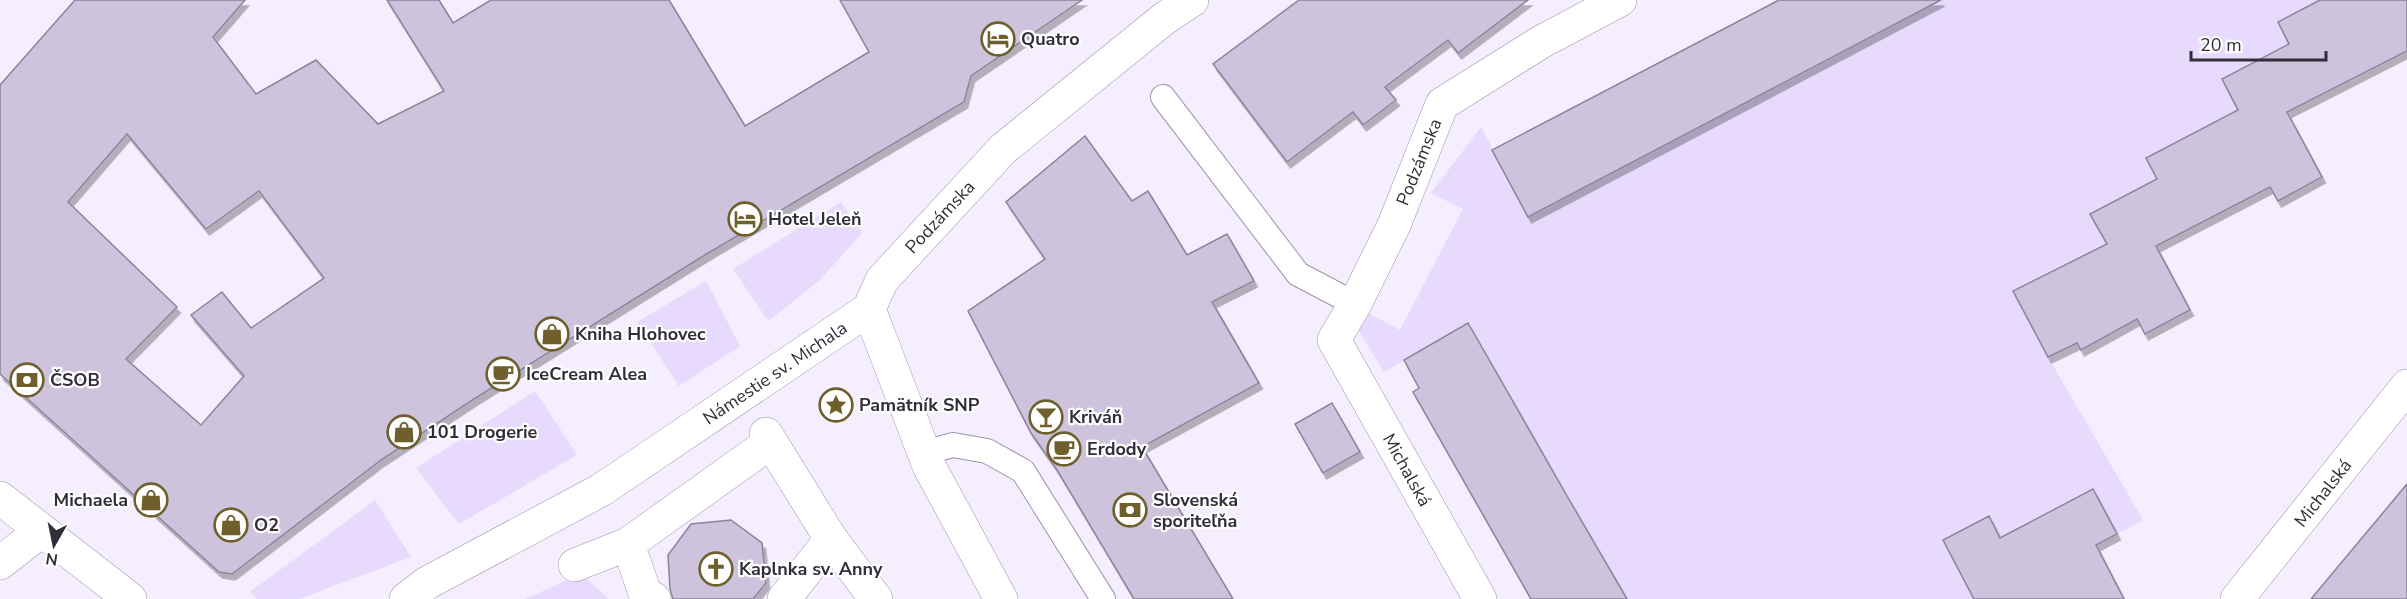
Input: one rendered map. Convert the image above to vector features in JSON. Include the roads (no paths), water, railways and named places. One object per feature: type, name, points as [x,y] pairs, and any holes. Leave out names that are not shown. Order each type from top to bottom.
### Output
[{"type":"street","name":"Podzámska","points":[[869,309],[882,280],[1003,149],[1165,18],[1191,0]]},
{"type":"street","name":"Podzámska","points":[[1334,340],[1355,304],[1394,225],[1442,104],[1541,42],[1620,0]]},
{"type":"street","name":"Námestie sv. Michala","points":[[406,599],[427,584],[601,490],[869,309],[924,453],[1001,599]]},
{"type":"street","name":"Michalská","points":[[1334,340],[1480,599]]},
{"type":"street","name":"Michalská","points":[[2237,599],[2407,386]]},
{"type":"street","points":[[575,565],[628,544],[769,438],[831,539],[876,599]]},
{"type":"street","points":[[0,498],[130,599]]},
{"type":"street","points":[[0,563],[41,531]]},
{"type":"street","points":[[783,599],[831,539]]},
{"type":"street","points":[[628,544],[645,597]]},
{"type":"lane","points":[[1163,97],[1298,274],[1355,304]]},
{"type":"lane","points":[[924,453],[953,445],[987,451],[1023,471],[1103,599]]},
{"type":"place","name":"Quatro","points":[[998,39]]},
{"type":"place","name":"Hotel Jeleň","points":[[745,219]]},
{"type":"place","name":"Kniha Hlohovec","points":[[552,334]]},
{"type":"place","name":"IceCream Alea","points":[[503,374]]},
{"type":"place","name":"ČSOB","points":[[27,380]]},
{"type":"place","name":"Pamätník SNP","points":[[836,405]]},
{"type":"place","name":"Kriváň","points":[[1046,417]]},
{"type":"place","name":"101 Drogerie","points":[[404,432]]},
{"type":"place","name":"Erdody","points":[[1064,449]]},
{"type":"place","name":"Michaela","points":[[151,500]]},
{"type":"place","name":"Slovenská sporiteľňa","points":[[1130,510]]},
{"type":"place","name":"O2","points":[[231,525]]},
{"type":"place","name":"Kaplnka sv. Anny","points":[[716,569]]}]
